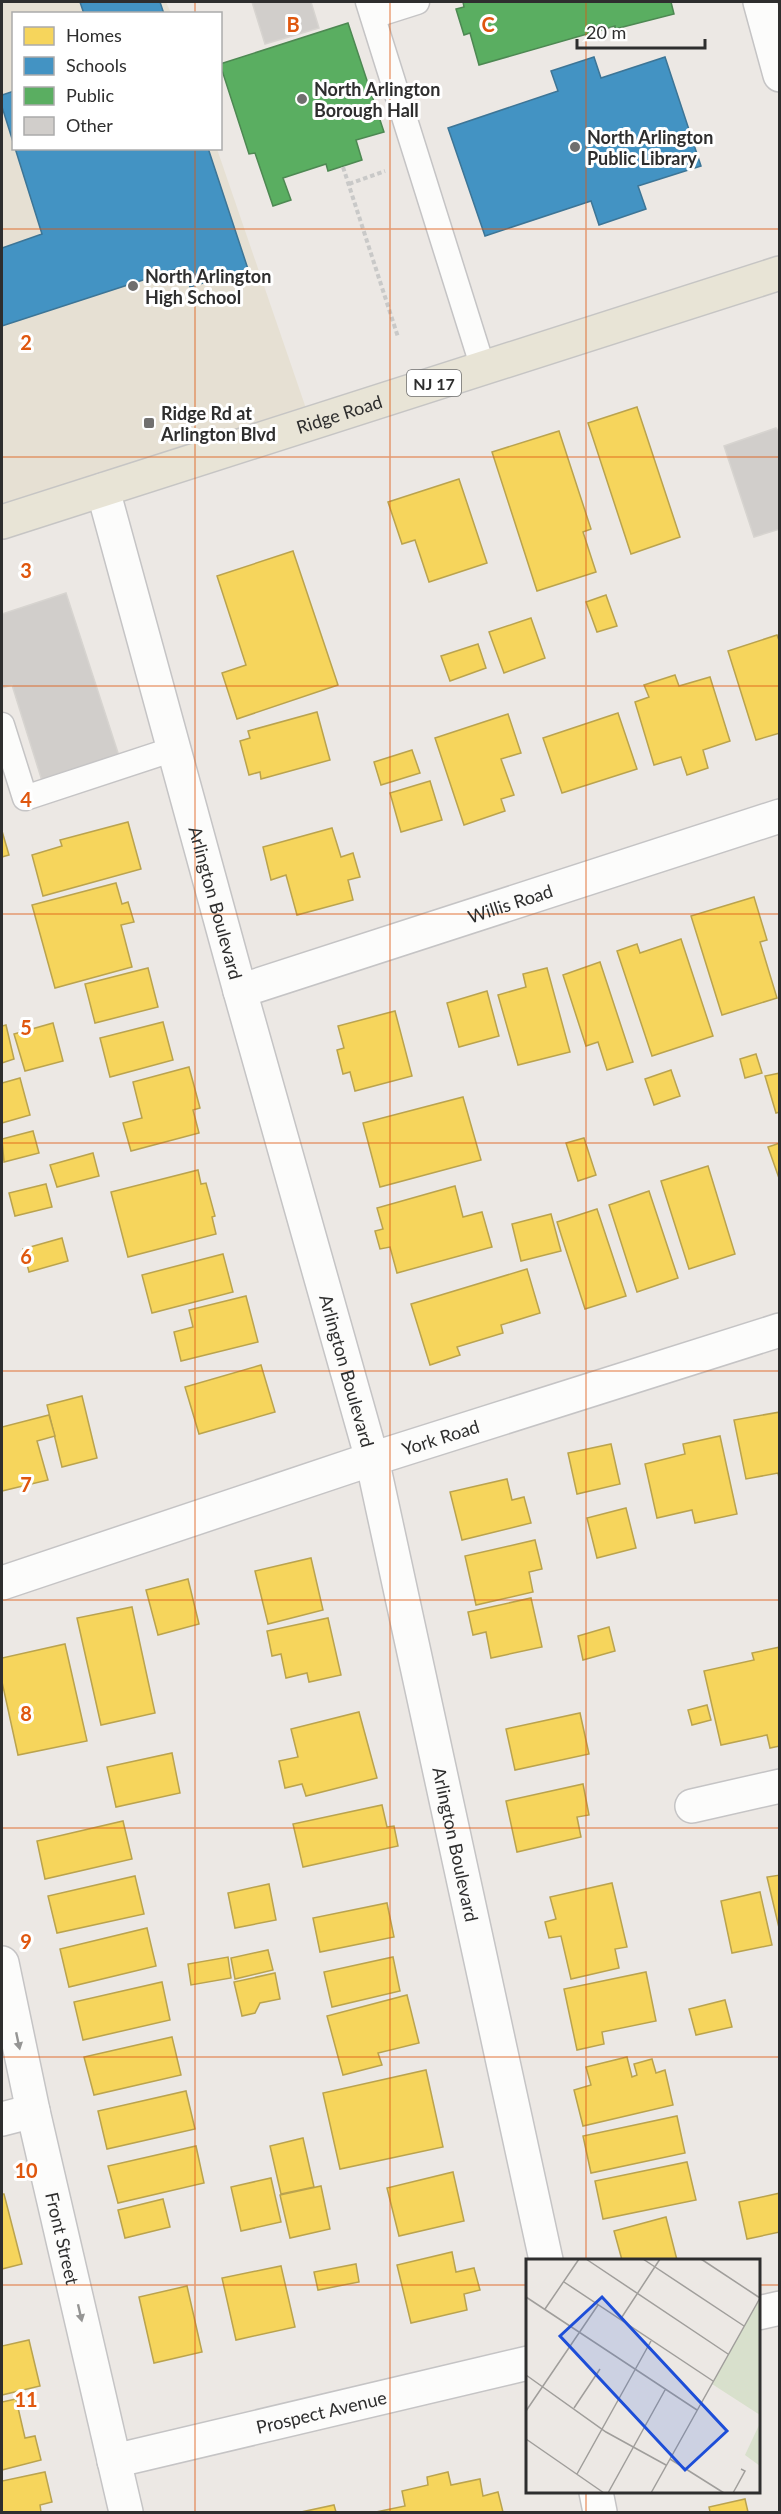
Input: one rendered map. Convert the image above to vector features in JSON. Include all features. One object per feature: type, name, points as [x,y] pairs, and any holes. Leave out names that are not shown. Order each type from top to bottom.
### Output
[{"type":"main road","name":"Ridge Road","points":[[2,522],[780,273]]},
{"type":"street","points":[[760,2],[774,33],[780,75]]},
{"type":"street","name":"Arlington Boulevard","points":[[103,490],[240,992],[372,1459],[546,2259]]},
{"type":"street","name":"Willis Road","points":[[240,992],[780,816]]},
{"type":"street","name":"York Road","points":[[2,1582],[372,1459],[780,1330]]},
{"type":"street","points":[[692,1806],[780,1786]]},
{"type":"street","name":"Front Street","points":[[2,1963],[33,2111],[126,2512]]},
{"type":"street","points":[[2,2119],[33,2111]]},
{"type":"street","points":[[760,2313],[780,2308]]},
{"type":"street","name":"Prospect Avenue","points":[[114,2461],[526,2363]]},
{"type":"street","points":[[596,2493],[600,2512]]},
{"type":"lane","points":[[417,2],[370,9],[483,368]]},
{"type":"lane","points":[[2,725],[25,798],[174,749]]},
{"type":"path","points":[[343,167],[399,337]]},
{"type":"path","points":[[349,183],[387,171]]},
{"type":"shaded area","name":"North Arlington High School","points":[[2,2],[166,2],[171,12],[12,12],[12,150],[217,150],[311,423],[2,522]]},
{"type":"building: Homes","points":[[637,407],[680,537],[631,554],[588,423]]},
{"type":"building: Homes","points":[[559,431],[591,529],[583,532],[596,572],[537,591],[492,452]]},
{"type":"building: Homes","points":[[459,479],[487,563],[429,582],[415,540],[402,544],[388,502]]},
{"type":"building: Homes","points":[[293,551],[338,685],[237,719],[222,673],[246,665],[217,576]]},
{"type":"building: Homes","points":[[606,595],[617,626],[597,632],[586,602]]},
{"type":"building: Homes","points":[[531,618],[545,658],[504,673],[489,632]]},
{"type":"building: Homes","points":[[777,635],[780,643],[780,733],[756,740],[728,651]]},
{"type":"building: Homes","points":[[478,644],[486,668],[450,681],[441,656]]},
{"type":"building: Homes","points":[[675,675],[679,686],[710,677],[730,741],[703,750],[708,768],[687,775],[681,757],[654,765],[635,702],[649,697],[644,685]]},
{"type":"building: Homes","points":[[317,712],[330,760],[261,779],[260,772],[249,775],[240,741],[250,738],[248,731]]},
{"type":"building: Homes","points":[[618,713],[637,769],[562,793],[543,738]]},
{"type":"building: Homes","points":[[508,714],[521,753],[501,759],[514,795],[501,799],[505,811],[464,825],[435,738]]},
{"type":"building: Homes","points":[[412,750],[420,773],[381,785],[374,762]]},
{"type":"building: Homes","points":[[430,781],[442,820],[401,832],[390,793]]},
{"type":"building: Homes","points":[[128,822],[141,869],[43,896],[32,855],[62,846],[60,840]]},
{"type":"building: Homes","points":[[332,828],[341,857],[353,853],[360,877],[348,880],[353,900],[297,915],[286,875],[271,880],[263,847]]},
{"type":"building: Homes","points":[[2,831],[9,855],[2,857]]},
{"type":"building: Homes","points":[[116,883],[122,904],[128,902],[134,922],[121,925],[132,967],[55,988],[32,905]]},
{"type":"building: Homes","points":[[754,897],[767,940],[760,942],[777,998],[722,1015],[691,916]]},
{"type":"building: Homes","points":[[681,939],[713,1036],[652,1056],[617,951],[637,944],[640,953]]},
{"type":"building: Homes","points":[[600,962],[633,1062],[607,1070],[598,1042],[586,1046],[563,975]]},
{"type":"building: Homes","points":[[148,968],[158,1007],[95,1023],[85,984]]},
{"type":"building: Homes","points":[[547,968],[570,1052],[518,1065],[498,995],[526,987],[523,974]]},
{"type":"building: Homes","points":[[487,991],[499,1036],[459,1047],[447,1003]]},
{"type":"building: Homes","points":[[395,1011],[412,1076],[355,1091],[350,1072],[343,1074],[337,1050],[344,1048],[338,1026]]},
{"type":"building: Homes","points":[[163,1022],[173,1060],[110,1077],[100,1038]]},
{"type":"building: Homes","points":[[53,1023],[63,1061],[25,1071],[14,1034]]},
{"type":"building: Homes","points":[[6,1025],[14,1059],[2,1063],[2,1026]]},
{"type":"building: Homes","points":[[756,1054],[762,1073],[745,1078],[740,1059]]},
{"type":"building: Homes","points":[[189,1067],[200,1108],[193,1110],[199,1133],[131,1151],[123,1123],[142,1118],[133,1082]]},
{"type":"building: Homes","points":[[671,1070],[680,1096],[654,1105],[645,1079]]},
{"type":"building: Homes","points":[[780,1073],[780,1112],[776,1113],[765,1076]]},
{"type":"building: Homes","points":[[20,1078],[30,1115],[2,1123],[2,1083]]},
{"type":"building: Homes","points":[[463,1097],[481,1160],[380,1187],[363,1123]]},
{"type":"building: Homes","points":[[33,1131],[39,1153],[4,1162],[2,1139]]},
{"type":"building: Homes","points":[[584,1138],[596,1175],[578,1181],[566,1143]]},
{"type":"building: Homes","points":[[780,1143],[780,1181],[768,1147]]},
{"type":"building: Homes","points":[[93,1153],[99,1176],[57,1187],[50,1165]]},
{"type":"building: Homes","points":[[708,1166],[735,1254],[689,1269],[661,1181]]},
{"type":"building: Homes","points":[[198,1170],[201,1184],[206,1183],[215,1216],[212,1217],[216,1234],[128,1257],[111,1192]]},
{"type":"building: Homes","points":[[46,1184],[52,1207],[15,1216],[9,1193]]},
{"type":"building: Homes","points":[[455,1186],[463,1217],[482,1212],[492,1247],[397,1273],[390,1247],[380,1249],[375,1231],[383,1229],[377,1208]]},
{"type":"building: Homes","points":[[649,1191],[678,1278],[637,1292],[609,1205]]},
{"type":"building: Homes","points":[[597,1209],[626,1296],[585,1309],[557,1222]]},
{"type":"building: Homes","points":[[551,1214],[561,1251],[521,1261],[512,1224]]},
{"type":"building: Homes","points":[[62,1238],[68,1261],[29,1272],[23,1249]]},
{"type":"building: Homes","points":[[223,1254],[233,1292],[152,1313],[142,1275]]},
{"type":"building: Homes","points":[[527,1269],[540,1313],[501,1325],[503,1333],[457,1347],[460,1355],[430,1365],[411,1304]]},
{"type":"building: Homes","points":[[246,1296],[258,1342],[181,1361],[174,1332],[193,1327],[189,1310]]},
{"type":"building: Homes","points":[[261,1365],[275,1412],[199,1434],[185,1387]]},
{"type":"building: Homes","points":[[82,1396],[97,1458],[62,1467],[47,1405]]},
{"type":"building: Homes","points":[[780,1412],[780,1482],[778,1473],[746,1479],[734,1420]]},
{"type":"building: Homes","points":[[49,1415],[55,1436],[37,1441],[48,1480],[2,1491],[2,1427]]},
{"type":"building: Homes","points":[[720,1436],[737,1514],[695,1523],[692,1510],[657,1518],[645,1464],[685,1454],[683,1444]]},
{"type":"building: Homes","points":[[611,1444],[620,1484],[577,1494],[568,1453]]},
{"type":"building: Homes","points":[[507,1479],[512,1500],[524,1497],[531,1523],[462,1540],[450,1492]]},
{"type":"building: Homes","points":[[626,1508],[636,1548],[597,1558],[587,1518]]},
{"type":"building: Homes","points":[[535,1540],[542,1569],[529,1572],[533,1592],[476,1605],[465,1556]]},
{"type":"building: Homes","points":[[311,1558],[323,1610],[268,1624],[255,1571]]},
{"type":"building: Homes","points":[[188,1579],[199,1624],[158,1635],[146,1590]]},
{"type":"building: Homes","points":[[531,1598],[542,1647],[491,1658],[486,1632],[473,1635],[468,1612]]},
{"type":"building: Homes","points":[[132,1607],[155,1713],[101,1725],[77,1618]]},
{"type":"building: Homes","points":[[328,1618],[341,1675],[309,1682],[307,1673],[286,1678],[281,1654],[272,1656],[267,1631]]},
{"type":"building: Homes","points":[[609,1627],[615,1651],[583,1660],[578,1636]]},
{"type":"building: Homes","points":[[65,1644],[87,1741],[18,1755],[2,1682],[2,1658]]},
{"type":"building: Homes","points":[[780,1647],[780,1746],[770,1748],[767,1735],[721,1745],[704,1671],[754,1660],[752,1653]]},
{"type":"building: Homes","points":[[707,1705],[711,1720],[692,1725],[688,1710]]},
{"type":"building: Homes","points":[[359,1712],[377,1778],[306,1796],[302,1784],[285,1788],[279,1761],[298,1757],[291,1729]]},
{"type":"building: Homes","points":[[580,1713],[589,1754],[515,1770],[506,1729]]},
{"type":"building: Homes","points":[[172,1753],[180,1793],[116,1807],[107,1767]]},
{"type":"building: Homes","points":[[583,1784],[589,1815],[577,1817],[581,1837],[517,1852],[506,1801]]},
{"type":"building: Homes","points":[[382,1805],[387,1827],[394,1826],[398,1846],[303,1867],[293,1824]]},
{"type":"building: Homes","points":[[123,1821],[132,1859],[45,1879],[37,1841]]},
{"type":"building: Homes","points":[[780,1875],[780,1932],[767,1877]]},
{"type":"building: Homes","points":[[135,1876],[144,1914],[57,1933],[48,1896]]},
{"type":"building: Homes","points":[[612,1883],[627,1947],[615,1949],[619,1968],[571,1979],[561,1936],[549,1938],[545,1922],[556,1919],[550,1897]]},
{"type":"building: Homes","points":[[269,1884],[276,1920],[235,1928],[228,1893]]},
{"type":"building: Homes","points":[[760,1892],[772,1945],[732,1953],[721,1901]]},
{"type":"building: Homes","points":[[387,1903],[394,1937],[320,1952],[313,1918]]},
{"type":"building: Homes","points":[[147,1928],[156,1966],[69,1987],[60,1949]]},
{"type":"building: Homes","points":[[268,1950],[273,1970],[235,1979],[231,1958]]},
{"type":"building: Homes","points":[[228,1957],[231,1978],[191,1985],[188,1964]]},
{"type":"building: Homes","points":[[393,1957],[400,1991],[332,2007],[324,1972]]},
{"type":"building: Homes","points":[[646,1972],[656,2021],[602,2032],[604,2044],[577,2050],[564,1989]]},
{"type":"building: Homes","points":[[275,1973],[280,1999],[260,2003],[255,2013],[242,2016],[234,1982]]},
{"type":"building: Homes","points":[[162,1982],[170,2020],[83,2040],[74,2002]]},
{"type":"building: Homes","points":[[407,1995],[419,2043],[378,2053],[382,2065],[343,2075],[327,2016]]},
{"type":"building: Homes","points":[[725,2000],[732,2027],[696,2035],[689,2009]]},
{"type":"building: Homes","points":[[172,2037],[181,2075],[94,2095],[84,2057]]},
{"type":"building: Homes","points":[[627,2057],[632,2077],[637,2075],[634,2064],[652,2059],[656,2073],[665,2070],[673,2105],[583,2126],[574,2090],[591,2085],[586,2067]]},
{"type":"building: Homes","points":[[426,2070],[443,2147],[340,2169],[323,2093]]},
{"type":"building: Homes","points":[[186,2091],[195,2129],[107,2149],[98,2111]]},
{"type":"building: Homes","points":[[677,2116],[685,2153],[591,2173],[583,2136]]},
{"type":"building: Homes","points":[[303,2138],[314,2187],[281,2194],[270,2146]]},
{"type":"building: Homes","points":[[196,2146],[204,2183],[118,2203],[108,2166]]},
{"type":"building: Homes","points":[[687,2162],[696,2200],[603,2219],[595,2181]]},
{"type":"building: Homes","points":[[453,2172],[464,2221],[399,2236],[387,2188]]},
{"type":"building: Homes","points":[[271,2178],[281,2222],[241,2231],[231,2187]]},
{"type":"building: Homes","points":[[321,2186],[330,2229],[290,2238],[280,2195]]},
{"type":"building: Homes","points":[[780,2193],[780,2232],[747,2239],[739,2202]]},
{"type":"building: Homes","points":[[2,2194],[4,2194],[22,2264],[2,2269]]},
{"type":"building: Homes","points":[[163,2199],[170,2227],[125,2238],[118,2210]]},
{"type":"building: Homes","points":[[666,2217],[677,2259],[622,2259],[614,2231]]},
{"type":"building: Homes","points":[[452,2252],[456,2272],[474,2268],[480,2290],[464,2294],[467,2310],[411,2323],[397,2265]]},
{"type":"building: Homes","points":[[356,2264],[359,2282],[318,2290],[314,2272]]},
{"type":"building: Homes","points":[[281,2266],[295,2327],[236,2340],[222,2278]]},
{"type":"building: Homes","points":[[187,2286],[202,2352],[154,2363],[139,2297]]},
{"type":"building: Homes","points":[[29,2340],[40,2386],[2,2395],[2,2346]]},
{"type":"building: Homes","points":[[16,2399],[25,2438],[35,2436],[41,2460],[2,2470],[2,2402]]},
{"type":"building: Homes","points":[[45,2472],[52,2502],[40,2505],[41,2512],[2,2512],[2,2481]]},
{"type":"building: Homes","points":[[448,2472],[451,2485],[480,2479],[483,2496],[498,2492],[503,2512],[376,2512],[405,2506],[402,2491],[428,2485],[427,2477]]},
{"type":"building: Homes","points":[[745,2499],[748,2512],[710,2512],[709,2507]]},
{"type":"building: Homes","points":[[334,2505],[336,2512],[301,2512]]},
{"type":"building: Schools","points":[[80,2],[160,2],[163,12],[83,12]]},
{"type":"building: Schools","name":"North Arlington Public Library","points":[[594,57],[601,78],[665,57],[701,166],[638,186],[646,209],[599,225],[591,201],[485,236],[448,128],[558,91],[551,71]]},
{"type":"building: Schools","points":[[12,92],[12,139],[2,107],[2,95]]},
{"type":"building: Schools","points":[[16,150],[209,150],[248,269],[190,287],[183,267],[2,326],[2,248],[42,234]]},
{"type":"building: Public","points":[[463,2],[671,2],[674,14],[615,29],[615,26],[479,65],[470,33],[464,35],[456,9],[464,7]]},
{"type":"building: Public","name":"North Arlington Borough Hall","points":[[348,23],[384,132],[356,140],[362,160],[328,171],[326,164],[283,178],[291,200],[273,206],[255,153],[249,154],[222,70],[222,63]]},
{"type":"building: Other","points":[[252,2],[311,2],[319,28],[265,44]]},
{"type":"building: Other","points":[[776,428],[780,433],[780,529],[754,537],[724,446]]},
{"type":"building: Other","points":[[66,593],[120,759],[43,784],[12,685],[2,688],[2,614]]},
{"type":"place","name":"North Arlington Borough Hall","points":[[302,99]]},
{"type":"place","name":"North Arlington Public Library","points":[[575,147]]},
{"type":"place","name":"North Arlington High School","points":[[133,286]]},
{"type":"place","name":"Ridge Rd at Arlington Blvd","points":[[149,423]]}]
